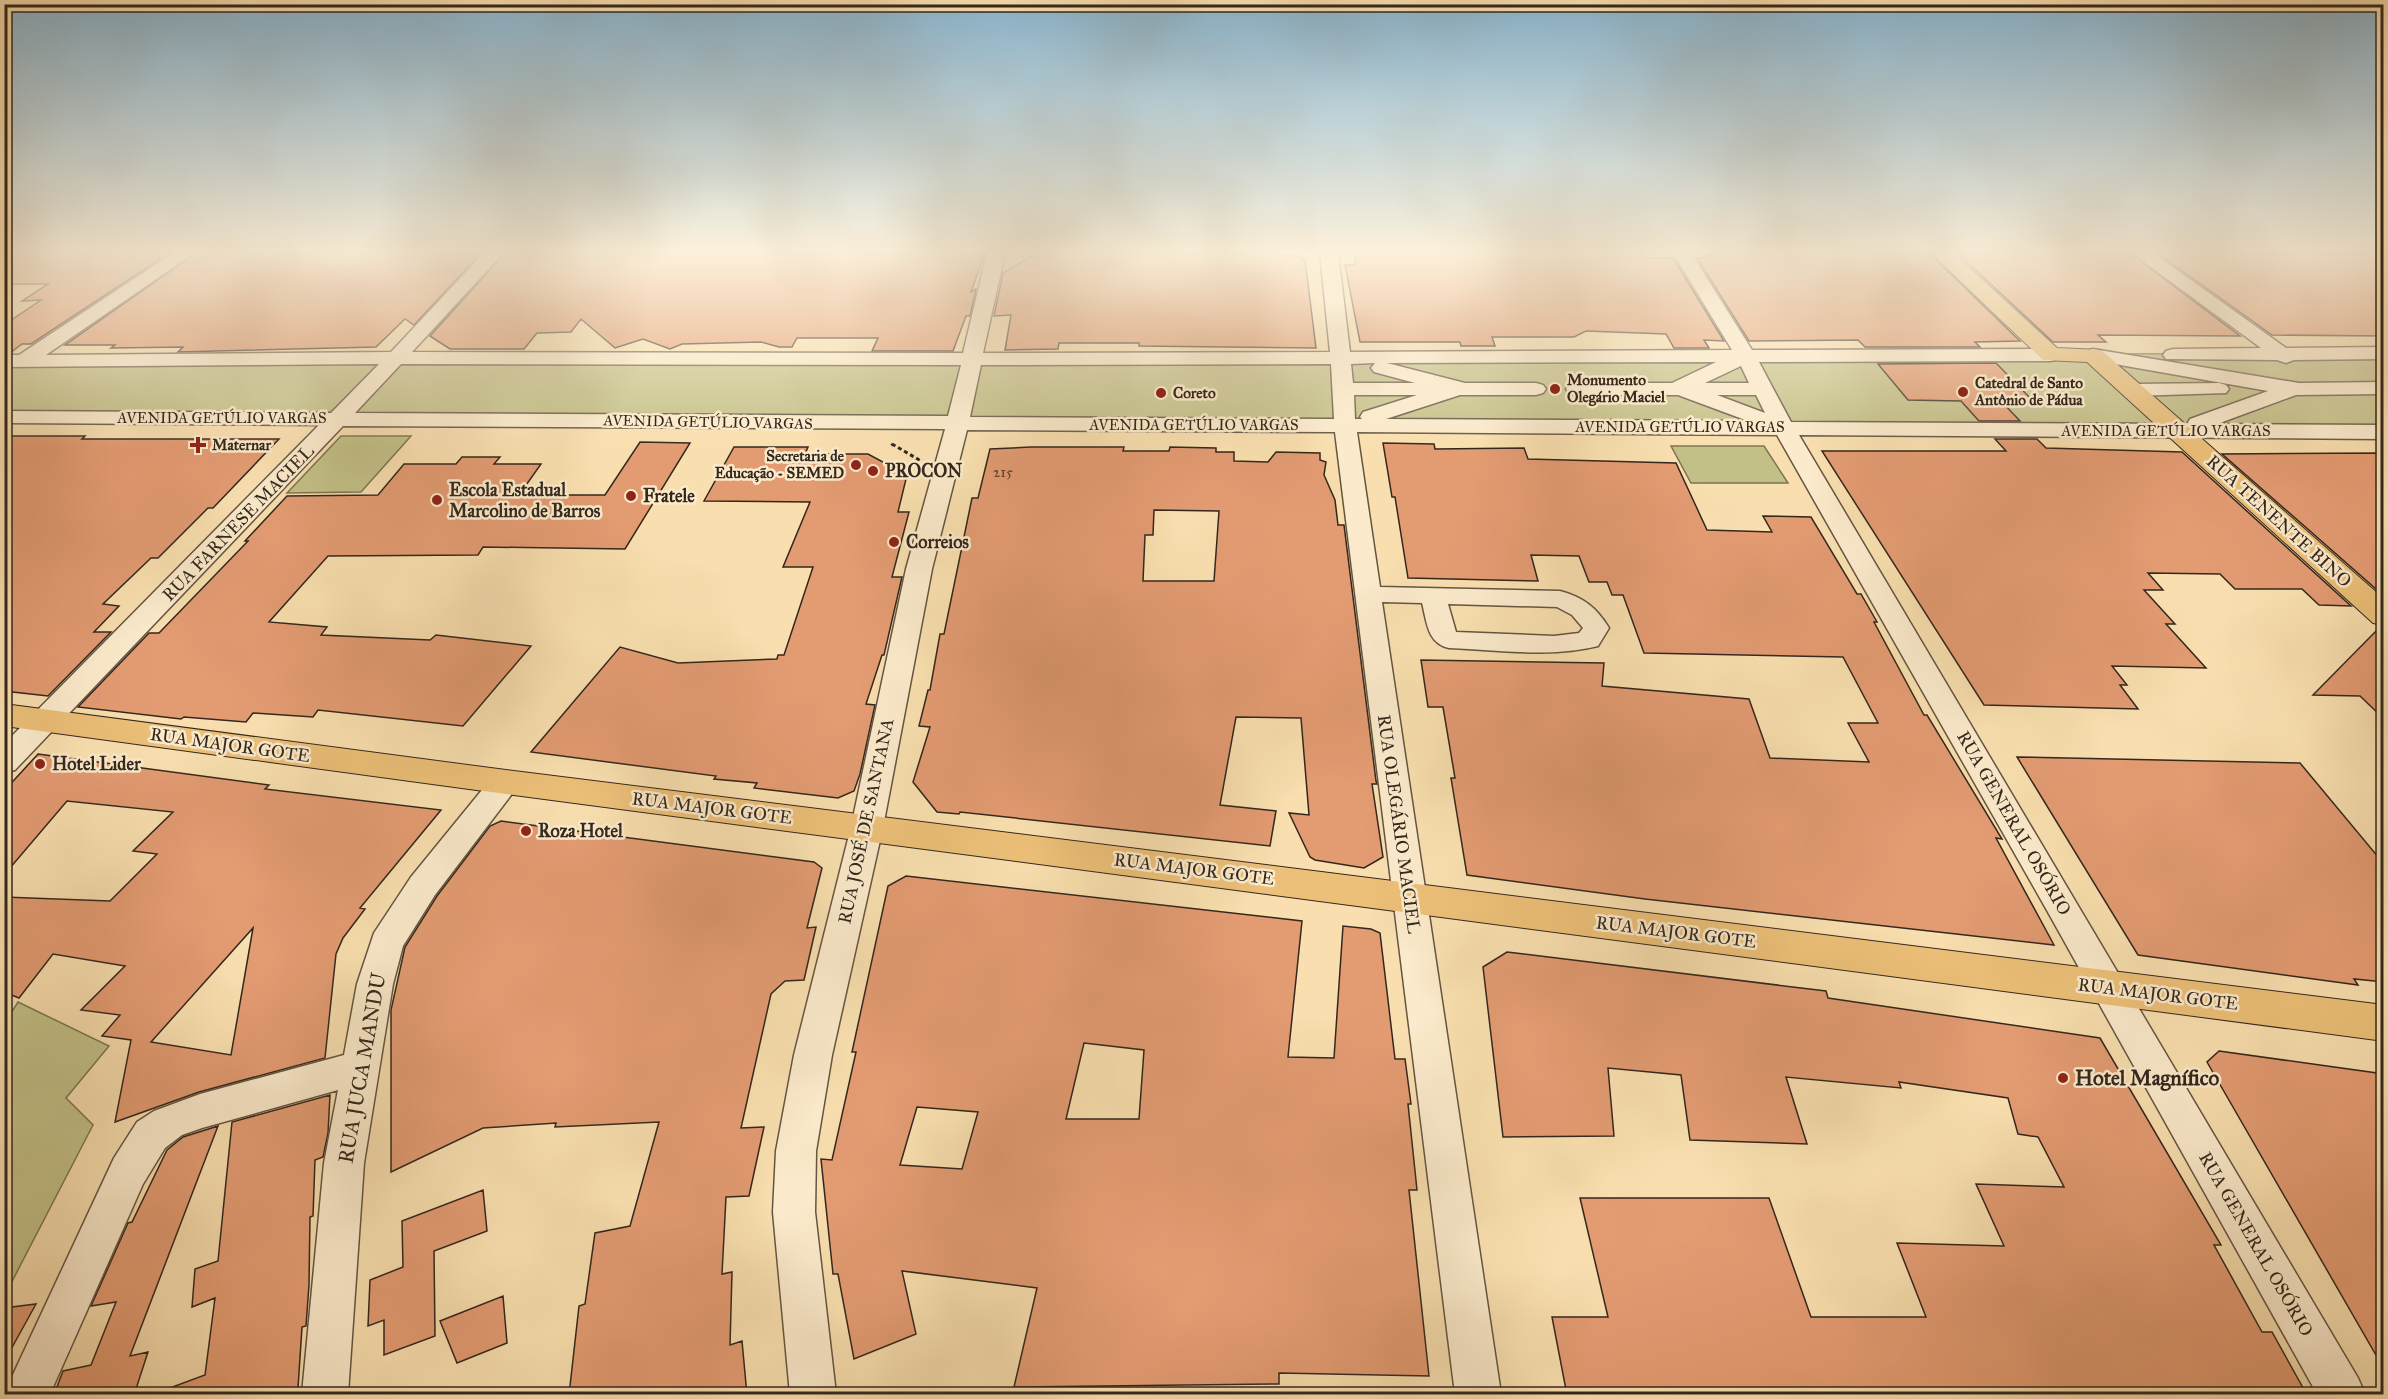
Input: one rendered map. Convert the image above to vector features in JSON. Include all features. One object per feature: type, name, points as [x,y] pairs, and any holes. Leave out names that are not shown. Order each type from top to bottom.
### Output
[{"type":"main road","points":[[2011,318],[2050,355],[2093,355]]},
{"type":"main road","name":"RUA TENENTE BINO","points":[[2093,355],[2384,616]]},
{"type":"main road","name":"RUA MAJOR GOTE","points":[[4,715],[506,782],[2384,1023]]},
{"type":"street","points":[[4,374],[14,361],[82,318]]},
{"type":"street","name":"RUA FARNESE MACIEL","points":[[4,764],[433,318]]},
{"type":"street","name":"RUA JOSÉ DE SANTANA","points":[[813,1395],[794,1212],[796,1151],[813,1056],[867,827],[919,569],[957,425],[981,318]]},
{"type":"street","name":"RUA OLEGÁRIO MACIEL","points":[[1336,318],[1345,425],[1478,1395]]},
{"type":"street","name":"RUA GENERAL OSÓRIO","points":[[1722,318],[2342,1395]]},
{"type":"street","points":[[2233,318],[2337,388],[2384,394]]},
{"type":"street","points":[[2093,355],[2384,352]]},
{"type":"street","points":[[1342,373],[1542,357],[2050,355]]},
{"type":"street","points":[[2093,355],[2296,388]]},
{"type":"street","points":[[1542,357],[1552,379],[1538,383],[1548,389]]},
{"type":"street","points":[[1640,357],[1675,427]]},
{"type":"street","points":[[1678,388],[1746,357]]},
{"type":"street","points":[[14,361],[396,358],[971,359],[1342,373],[1461,388],[1548,389],[1568,383],[1576,389],[1763,389]]},
{"type":"street","points":[[1342,373],[1461,388]]},
{"type":"street","points":[[2337,388],[2384,376]]},
{"type":"street","points":[[1345,425],[1461,388]]},
{"type":"street","points":[[1678,388],[1784,428]]},
{"type":"street","points":[[2180,431],[2296,388]]},
{"type":"street","points":[[2134,390],[2384,388]]},
{"type":"street","points":[[1571,426],[1560,399],[1575,394],[1576,389]]},
{"type":"street","name":"AVENIDA GETÚLIO VARGAS","points":[[4,417],[339,418],[957,425],[1571,426],[2384,432]]},
{"type":"street","points":[[1368,594],[1560,599],[1574,603],[1588,613],[1596,628],[1588,640],[1554,644],[1449,640],[1443,634],[1433,596]]},
{"type":"street","name":"RUA JUCA MANDU","points":[[325,1395],[344,1163],[375,984],[386,943],[423,886],[506,782]]},
{"type":"street","points":[[27,1395],[129,1171],[151,1135],[168,1124],[200,1111],[360,1067]]},
{"type":"path","points":[[854,424],[944,474]]},
{"type":"shaded area","points":[[2383,353],[2384,432],[5,417],[4,361]]},
{"type":"shaded area","points":[[341,436],[411,436],[361,492],[287,493]]},
{"type":"shaded area","points":[[1671,446],[1764,446],[1788,483],[1691,483]]},
{"type":"shaded area","points":[[18,1002],[109,1046],[66,1098],[93,1125],[5,1295],[4,1024]]},
{"type":"building","points":[[14,318],[70,318],[31,344],[22,344],[10,353],[4,353],[4,325]]},
{"type":"building","points":[[103,318],[420,318],[414,325],[405,319],[376,347],[178,352],[183,347],[111,348],[115,345],[65,345]]},
{"type":"building","points":[[446,318],[965,318],[953,351],[872,351],[878,338],[797,338],[792,347],[779,347],[761,342],[682,344],[670,349],[643,339],[615,348],[581,319],[571,332],[537,333],[524,349],[450,349],[430,336]]},
{"type":"building","points":[[1010,318],[1312,318],[1316,348],[1059,343],[1058,349],[1005,350]]},
{"type":"building","points":[[1355,318],[1710,318],[1724,341],[1704,340],[1709,348],[1674,348],[1666,334],[1586,331],[1574,337],[1492,337],[1495,346],[1461,346],[1460,342],[1360,342]]},
{"type":"building","points":[[1735,318],[1997,318],[2020,341],[1975,342],[1980,347],[1865,347],[1858,340],[1749,341]]},
{"type":"building","points":[[2027,318],[2217,318],[2240,336],[2098,335],[2106,342],[2053,342]]},
{"type":"building","points":[[2249,318],[2384,318],[2384,336],[2272,335]]},
{"type":"building","points":[[1996,363],[2034,402],[2002,402],[2020,421],[1979,421],[1961,401],[1908,400],[1878,364]]},
{"type":"building","points":[[4,436],[85,436],[82,439],[279,439],[213,508],[208,508],[158,558],[151,558],[103,604],[119,606],[94,632],[111,632],[48,696],[4,691]]},
{"type":"building","points":[[1995,439],[2037,439],[2046,448],[2182,452],[2351,606],[2319,605],[2302,589],[2235,589],[2220,574],[2148,573],[2163,590],[2144,590],[2175,624],[2166,624],[2206,668],[2112,666],[2127,685],[2120,685],[2138,709],[1984,705],[1822,451],[2006,451]]},
{"type":"building","points":[[640,442],[690,443],[625,549],[483,547],[478,555],[328,556],[269,622],[327,627],[321,635],[430,640],[436,635],[531,646],[463,726],[318,710],[313,717],[253,713],[246,722],[184,717],[181,719],[78,707],[149,633],[159,633],[248,541],[245,541],[287,496],[378,495],[404,464],[456,464],[462,457],[500,457],[494,464],[541,464],[519,495],[605,495]]},
{"type":"building","points":[[1383,443],[1434,444],[1435,449],[1524,448],[1528,459],[1676,463],[1707,530],[1772,532],[1763,516],[1811,517],[1857,594],[1861,594],[1877,622],[1874,622],[1924,715],[1927,715],[2002,839],[1996,838],[2054,945],[1645,899],[1467,875],[1451,778],[1455,778],[1443,707],[1428,707],[1421,660],[1604,663],[1602,686],[1749,699],[1770,758],[1869,762],[1848,723],[1878,723],[1843,657],[1644,653],[1623,595],[1612,595],[1607,582],[1589,582],[1579,556],[1531,555],[1538,581],[1408,578],[1395,497],[1392,497]]},
{"type":"building","points":[[734,447],[808,447],[805,454],[868,454],[907,475],[898,512],[909,512],[892,577],[902,577],[884,655],[882,655],[866,704],[875,705],[854,791],[838,798],[754,788],[757,783],[714,779],[716,776],[531,752],[620,647],[678,663],[777,659],[778,655],[784,655],[813,567],[783,567],[810,502],[704,501]]},
{"type":"building","points":[[1124,447],[1123,451],[1169,451],[1170,447],[1216,448],[1216,452],[1234,452],[1234,461],[1268,462],[1276,452],[1320,453],[1320,460],[1326,462],[1324,475],[1335,500],[1338,525],[1344,525],[1377,784],[1372,784],[1383,857],[1364,868],[1315,860],[1310,857],[1289,813],[1309,815],[1301,718],[1236,717],[1220,805],[1276,811],[1270,846],[960,812],[959,814],[937,812],[913,782],[930,727],[919,726],[928,690],[930,690],[940,634],[944,634],[972,498],[978,498],[990,449]],"holes":[[[1154,510],[1219,511],[1214,581],[1143,581],[1145,535],[1153,535]]]},
{"type":"building","points":[[2384,453],[2384,596],[2222,454]]},
{"type":"building","points":[[2380,627],[2384,627],[2384,719],[2360,696],[2313,695]]},
{"type":"building","points":[[38,754],[269,785],[265,789],[441,810],[360,908],[365,909],[343,938],[336,954],[325,1058],[199,1092],[115,1122],[131,1040],[102,1036],[120,1015],[81,1010],[125,966],[53,954],[19,998],[4,992],[4,897],[110,901],[157,854],[133,851],[173,812],[67,801],[4,875],[4,791]],"holes":[[[253,928],[231,1055],[151,1042]]]},
{"type":"building","points":[[2017,757],[2300,763],[2384,864],[2384,982],[2354,979],[2358,985],[2138,955]]},
{"type":"building","points":[[501,821],[814,862],[822,868],[807,928],[816,927],[804,980],[785,981],[771,994],[741,1128],[764,1127],[749,1196],[726,1197],[722,1274],[732,1272],[730,1345],[742,1341],[747,1395],[569,1395],[579,1306],[585,1304],[595,1233],[630,1226],[659,1122],[555,1127],[556,1123],[483,1128],[391,1172],[391,1010],[405,947],[437,896],[490,826]]},
{"type":"building","points":[[906,876],[1302,921],[1288,1057],[1334,1058],[1343,926],[1371,929],[1380,933],[1395,1059],[1405,1059],[1411,1104],[1408,1104],[1417,1190],[1409,1190],[1429,1376],[1279,1373],[1279,1384],[1014,1387],[1037,1288],[902,1271],[916,1334],[854,1359],[838,1274],[833,1274],[821,1159],[832,1160],[856,1052],[852,1052],[888,886]],"holes":[[[1084,1043],[1144,1050],[1139,1119],[1066,1119]],[[917,1107],[978,1112],[962,1169],[900,1165]]]},
{"type":"building","points":[[1507,952],[1826,991],[1828,998],[2100,1038],[2221,1245],[2214,1245],[2262,1332],[2272,1332],[2307,1395],[1567,1395],[1552,1317],[1608,1317],[1580,1198],[1769,1198],[1811,1317],[1926,1317],[1897,1243],[2004,1246],[1976,1184],[2064,1187],[2038,1137],[2018,1134],[2008,1098],[1899,1082],[1901,1088],[1786,1077],[1807,1144],[1690,1140],[1681,1075],[1608,1068],[1614,1136],[1503,1137],[1483,967]]},
{"type":"building","points":[[2219,1051],[2384,1074],[2384,1369],[2207,1062]]},
{"type":"building","points":[[330,1095],[328,1133],[323,1157],[315,1160],[313,1216],[310,1217],[306,1326],[302,1327],[298,1388],[282,1395],[160,1395],[159,1392],[205,1375],[215,1298],[192,1307],[195,1269],[218,1261],[232,1122]]},
{"type":"building","points":[[218,1126],[130,1356],[148,1352],[134,1395],[54,1395],[63,1371],[91,1365],[116,1302],[91,1306],[128,1223],[132,1222],[167,1150],[183,1137]]},
{"type":"building","points":[[483,1190],[487,1231],[434,1251],[435,1336],[384,1355],[384,1320],[368,1326],[370,1280],[403,1267],[402,1221]]},
{"type":"building","points":[[503,1296],[507,1343],[457,1363],[440,1321]]},
{"type":"building","points":[[36,1304],[4,1362],[4,1308]]},
{"type":"place","name":"Monumento Olegário Maciel","points":[[1555,389]]},
{"type":"place","name":"Catedral de Santo Antônio de Pádua","points":[[1963,392]]},
{"type":"place","name":"Coreto","points":[[1161,393]]},
{"type":"place","name":"Maternar","points":[[198,445]]},
{"type":"place","name":"Secretaria de Educação - SEMED","points":[[856,465]]},
{"type":"place","name":"PROCON","points":[[873,471]]},
{"type":"place","name":"Fratele","points":[[631,496]]},
{"type":"place","name":"Escola Estadual Marcolino de Barros","points":[[437,500]]},
{"type":"place","name":"Correios","points":[[894,542]]},
{"type":"place","name":"Hotel Lider","points":[[40,764]]},
{"type":"place","name":"Roza Hotel","points":[[526,831]]},
{"type":"place","name":"Hotel Magnífico","points":[[2063,1078]]}]
